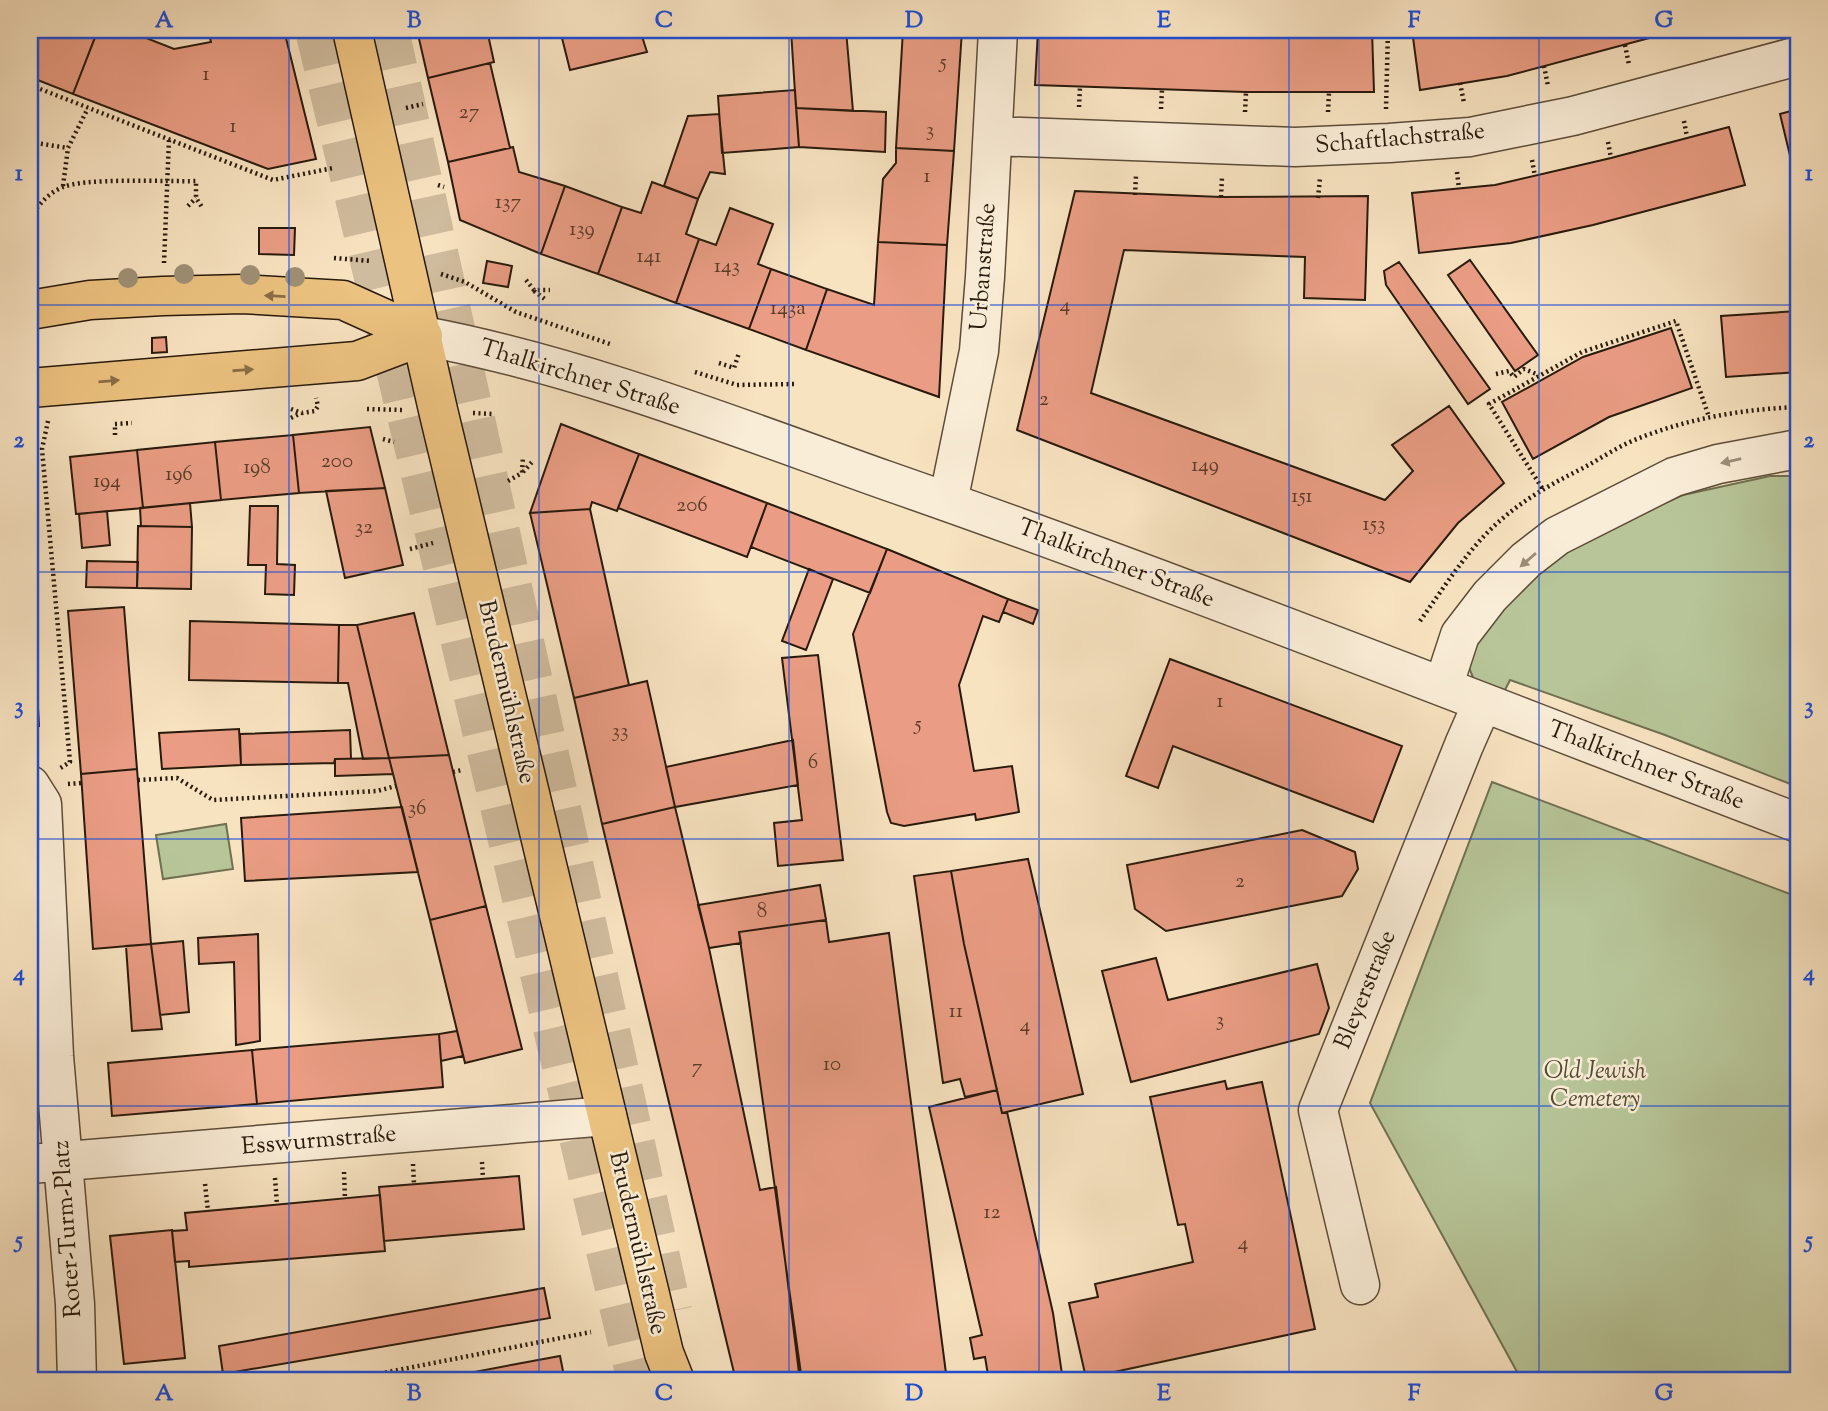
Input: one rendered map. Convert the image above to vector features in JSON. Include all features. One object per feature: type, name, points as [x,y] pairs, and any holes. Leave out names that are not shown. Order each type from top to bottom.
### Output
[{"type":"main road","name":"Brudermühlstraße","points":[[352,30],[441,422],[668,1372]]},
{"type":"main road","name":"Thalkirchner Straße","points":[[30,310],[90,300],[163,296],[242,294],[343,300],[423,336]]},
{"type":"main road","points":[[30,388],[357,361],[423,336]]},
{"type":"street","name":"Urbanstraße","points":[[948,502],[979,351],[998,30]]},
{"type":"street","name":"Schaftlachstraße","points":[[993,136],[1295,147],[1470,137],[1564,118],[1798,56]]},
{"type":"street","name":"Thalkirchner Straße","points":[[423,336],[477,346],[591,380],[948,502],[1798,823]]},
{"type":"street","points":[[1443,687],[1460,635],[1490,596],[1557,536],[1674,477],[1718,464],[1798,449]]},
{"type":"street","name":"Bleyerstraße","points":[[1360,1285],[1318,1110],[1482,704]]},
{"type":"street","name":"Roter-Turm-Platz","points":[[31,785],[42,804],[54,1056],[46,1164],[75,1304],[76,1381]]},
{"type":"street","name":"Esswurmstraße","points":[[46,1164],[607,1116]]},
{"type":"path","points":[[1388,30],[1385,97],[1389,143]]},
{"type":"path","points":[[30,85],[273,180],[333,167]]},
{"type":"path","points":[[406,108],[423,104]]},
{"type":"path","points":[[63,186],[68,148],[88,108]]},
{"type":"path","points":[[163,296],[169,139]]},
{"type":"path","points":[[30,142],[68,148]]},
{"type":"path","points":[[30,217],[43,200],[63,186],[98,182],[196,181],[196,198],[202,207]]},
{"type":"path","points":[[188,206],[196,198]]},
{"type":"path","points":[[526,280],[546,300]]},
{"type":"path","name":"Thalkirchner Straße","points":[[465,282],[516,312],[614,346]]},
{"type":"path","points":[[534,290],[550,290]]},
{"type":"path","points":[[1542,488],[1489,404],[1582,352],[1676,321],[1709,417]]},
{"type":"path","points":[[719,363],[734,368],[739,354]]},
{"type":"path","points":[[1496,374],[1509,371],[1514,377],[1524,369],[1539,375]]},
{"type":"path","name":"Thalkirchner Straße","points":[[688,370],[737,385],[794,384]]},
{"type":"path","points":[[291,409],[315,411],[316,397]]},
{"type":"path","points":[[291,418],[302,412]]},
{"type":"path","points":[[115,435],[114,424],[132,423]]},
{"type":"path","points":[[31,785],[70,762],[42,449],[45,433]]},
{"type":"path","points":[[383,439],[394,442]]},
{"type":"path","points":[[522,473],[523,457]]},
{"type":"path","points":[[508,481],[522,473],[533,461]]},
{"type":"path","points":[[410,549],[433,543]]},
{"type":"path","points":[[453,772],[462,770]]},
{"type":"path","points":[[138,780],[177,778],[213,800],[377,791],[396,786]]},
{"type":"path","points":[[342,1381],[591,1332]]},
{"type":"green space","points":[[1770,476],[1798,476],[1798,787],[1665,735],[1510,680],[1505,690],[1474,680],[1465,658],[1501,611],[1536,573],[1570,545],[1683,495]]},
{"type":"green space","name":"Old Jewish Cemetery","points":[[1492,782],[1798,897],[1798,1381],[1522,1381],[1370,1103]]},
{"type":"green space","points":[[226,824],[233,869],[163,879],[156,835]]},
{"type":"building","points":[[30,30],[77,30],[95,37],[73,94],[30,77]]},
{"type":"building","points":[[98,30],[126,30],[174,49],[211,42],[208,30],[284,30],[316,159],[268,169],[73,94]]},
{"type":"building","points":[[417,30],[487,30],[494,62],[428,78]]},
{"type":"building","points":[[560,30],[640,30],[647,52],[570,70]]},
{"type":"building","points":[[791,30],[846,30],[853,111],[796,108]]},
{"type":"building","points":[[903,30],[962,30],[954,151],[896,148]]},
{"type":"building","points":[[1038,30],[1096,30],[1096,33],[1136,35],[1136,30],[1372,30],[1374,92],[1246,92],[1035,85]]},
{"type":"building","points":[[1412,30],[1667,30],[1668,33],[1507,76],[1420,90]]},
{"type":"building","points":[[490,63],[510,148],[448,162],[428,78]]},
{"type":"building","points":[[795,90],[799,147],[722,153],[718,96]]},
{"type":"building","points":[[796,108],[886,112],[885,152],[799,147]]},
{"type":"building","points":[[1798,109],[1798,163],[1792,164],[1780,114]]},
{"type":"building","points":[[719,114],[725,174],[710,172],[698,199],[664,186],[688,116]]},
{"type":"building","points":[[1729,127],[1745,185],[1593,225],[1511,243],[1419,253],[1412,193],[1495,185]]},
{"type":"building","points":[[513,147],[519,172],[565,186],[541,254],[460,220],[448,162]]},
{"type":"building","points":[[896,148],[954,151],[947,245],[878,242],[883,179],[896,163]]},
{"type":"building","points":[[652,182],[698,199],[686,234],[699,239],[676,303],[598,274],[622,207],[641,213]]},
{"type":"building","points":[[565,186],[622,207],[598,274],[541,254]]},
{"type":"building","points":[[1075,191],[1221,197],[1368,196],[1365,300],[1304,298],[1305,257],[1124,250],[1091,393],[1385,500],[1413,471],[1392,445],[1449,406],[1504,483],[1458,523],[1410,582],[1017,430]]},
{"type":"building","points":[[730,208],[773,224],[758,264],[771,269],[749,329],[676,303],[699,239],[716,245]]},
{"type":"building","points":[[259,228],[295,228],[294,255],[259,254]]},
{"type":"building","points":[[878,242],[947,245],[939,397],[806,350],[827,289],[874,305]]},
{"type":"building","points":[[1470,260],[1538,355],[1515,371],[1448,275]]},
{"type":"building","points":[[487,261],[512,266],[508,287],[483,283]]},
{"type":"building","points":[[1399,262],[1490,389],[1468,404],[1386,285],[1384,271]]},
{"type":"building","points":[[771,269],[827,289],[806,350],[749,329]]},
{"type":"building","points":[[1798,311],[1798,372],[1726,377],[1721,316]]},
{"type":"building","points":[[1671,328],[1692,388],[1609,417],[1533,459],[1502,402],[1583,357]]},
{"type":"building","points":[[166,337],[167,352],[152,353],[152,338]]},
{"type":"building","points":[[561,424],[639,454],[617,511],[592,502],[590,509],[530,513]]},
{"type":"building","points":[[370,427],[385,488],[299,493],[293,435]]},
{"type":"building","points":[[293,435],[299,493],[221,500],[215,442]]},
{"type":"building","points":[[215,442],[221,500],[143,508],[137,450]]},
{"type":"building","points":[[137,450],[143,508],[76,514],[70,457]]},
{"type":"building","points":[[639,454],[767,503],[747,557],[618,508]]},
{"type":"building","points":[[385,488],[403,565],[345,578],[326,491]]},
{"type":"building","points":[[190,503],[192,527],[141,526],[140,508]]},
{"type":"building","points":[[767,503],[887,549],[870,593],[751,547]]},
{"type":"building","points":[[250,506],[278,506],[277,564],[295,565],[294,595],[265,594],[266,565],[248,565]]},
{"type":"building","points":[[590,509],[629,685],[574,698],[530,513]]},
{"type":"building","points":[[107,511],[110,545],[82,548],[79,514]]},
{"type":"building","points":[[138,526],[192,527],[191,589],[137,588]]},
{"type":"building","points":[[887,549],[1008,599],[999,622],[983,616],[959,685],[974,771],[1012,766],[1019,812],[976,820],[975,814],[904,826],[891,823],[853,634]]},
{"type":"building","points":[[87,561],[138,562],[137,588],[86,587]]},
{"type":"building","points":[[809,569],[833,579],[806,650],[782,641]]},
{"type":"building","points":[[1008,599],[1038,610],[1033,624],[1003,612]]},
{"type":"building","points":[[124,607],[137,769],[81,774],[68,611]]},
{"type":"building","points":[[414,613],[449,755],[389,758],[357,625]]},
{"type":"building","points":[[190,621],[339,625],[338,683],[189,680]]},
{"type":"building","points":[[339,625],[357,625],[389,758],[363,759],[348,683],[338,683]]},
{"type":"building","points":[[30,654],[35,654],[39,726],[30,726]]},
{"type":"building","points":[[818,655],[843,860],[778,866],[774,823],[802,820],[782,658]]},
{"type":"building","points":[[1170,659],[1402,746],[1373,822],[1173,746],[1158,788],[1126,776]]},
{"type":"building","points":[[647,681],[675,807],[602,824],[574,698]]},
{"type":"building","points":[[239,729],[241,765],[162,769],[159,733]]},
{"type":"building","points":[[350,730],[351,759],[335,759],[334,763],[241,765],[240,734]]},
{"type":"building","points":[[793,740],[798,785],[675,807],[666,767]]},
{"type":"building","points":[[449,755],[486,906],[430,920],[389,758]]},
{"type":"building","points":[[389,758],[393,774],[335,776],[335,759]]},
{"type":"building","points":[[137,769],[151,944],[93,949],[81,774]]},
{"type":"building","points":[[402,807],[418,872],[245,881],[241,818]]},
{"type":"building","points":[[675,807],[709,948],[760,1190],[776,1187],[800,1381],[736,1381],[602,824]]},
{"type":"building","points":[[1302,830],[1355,852],[1358,869],[1342,896],[1166,931],[1135,909],[1127,865]]},
{"type":"building","points":[[1028,859],[1083,1094],[1002,1113],[964,944],[951,871]]},
{"type":"building","points":[[951,871],[964,944],[997,1090],[965,1097],[960,1079],[943,1083],[914,876]]},
{"type":"building","points":[[820,885],[826,920],[739,932],[741,943],[709,948],[698,905]]},
{"type":"building","points":[[486,906],[522,1049],[465,1063],[430,920]]},
{"type":"building","points":[[826,920],[829,942],[889,933],[947,1381],[802,1381],[739,932]]},
{"type":"building","points":[[258,934],[260,1041],[236,1045],[234,962],[199,964],[198,938]]},
{"type":"building","points":[[183,941],[189,1012],[160,1015],[151,944]]},
{"type":"building","points":[[151,944],[162,1029],[132,1031],[126,946]]},
{"type":"building","points":[[1156,958],[1168,1000],[1317,964],[1329,1008],[1319,1034],[1131,1082],[1102,971]]},
{"type":"building","points":[[457,1031],[463,1056],[441,1061],[439,1034]]},
{"type":"building","points":[[439,1034],[443,1087],[257,1104],[252,1050]]},
{"type":"building","points":[[252,1050],[257,1104],[112,1116],[108,1063]]},
{"type":"building","points":[[1225,1081],[1227,1089],[1262,1082],[1315,1329],[1086,1378],[1069,1303],[1098,1297],[1095,1284],[1193,1262],[1185,1224],[1178,1225],[1150,1097]]},
{"type":"building","points":[[997,1090],[1002,1113],[1007,1112],[1053,1313],[1063,1381],[989,1381],[985,1357],[974,1359],[970,1338],[982,1335],[929,1107]]},
{"type":"building","points":[[519,1176],[524,1229],[384,1241],[379,1187]]},
{"type":"building","points":[[380,1195],[385,1251],[189,1267],[189,1261],[175,1262],[172,1231],[187,1230],[185,1213]]},
{"type":"building","points":[[172,1230],[185,1358],[124,1364],[110,1236]]},
{"type":"building","points":[[544,1288],[550,1318],[223,1374],[219,1346]]},
{"type":"building","points":[[560,1356],[565,1381],[427,1381],[511,1365]]},
{"type":"tunnel","points":[[314,30],[636,1381]]},
{"type":"tunnel","points":[[390,30],[673,1311]]}]
